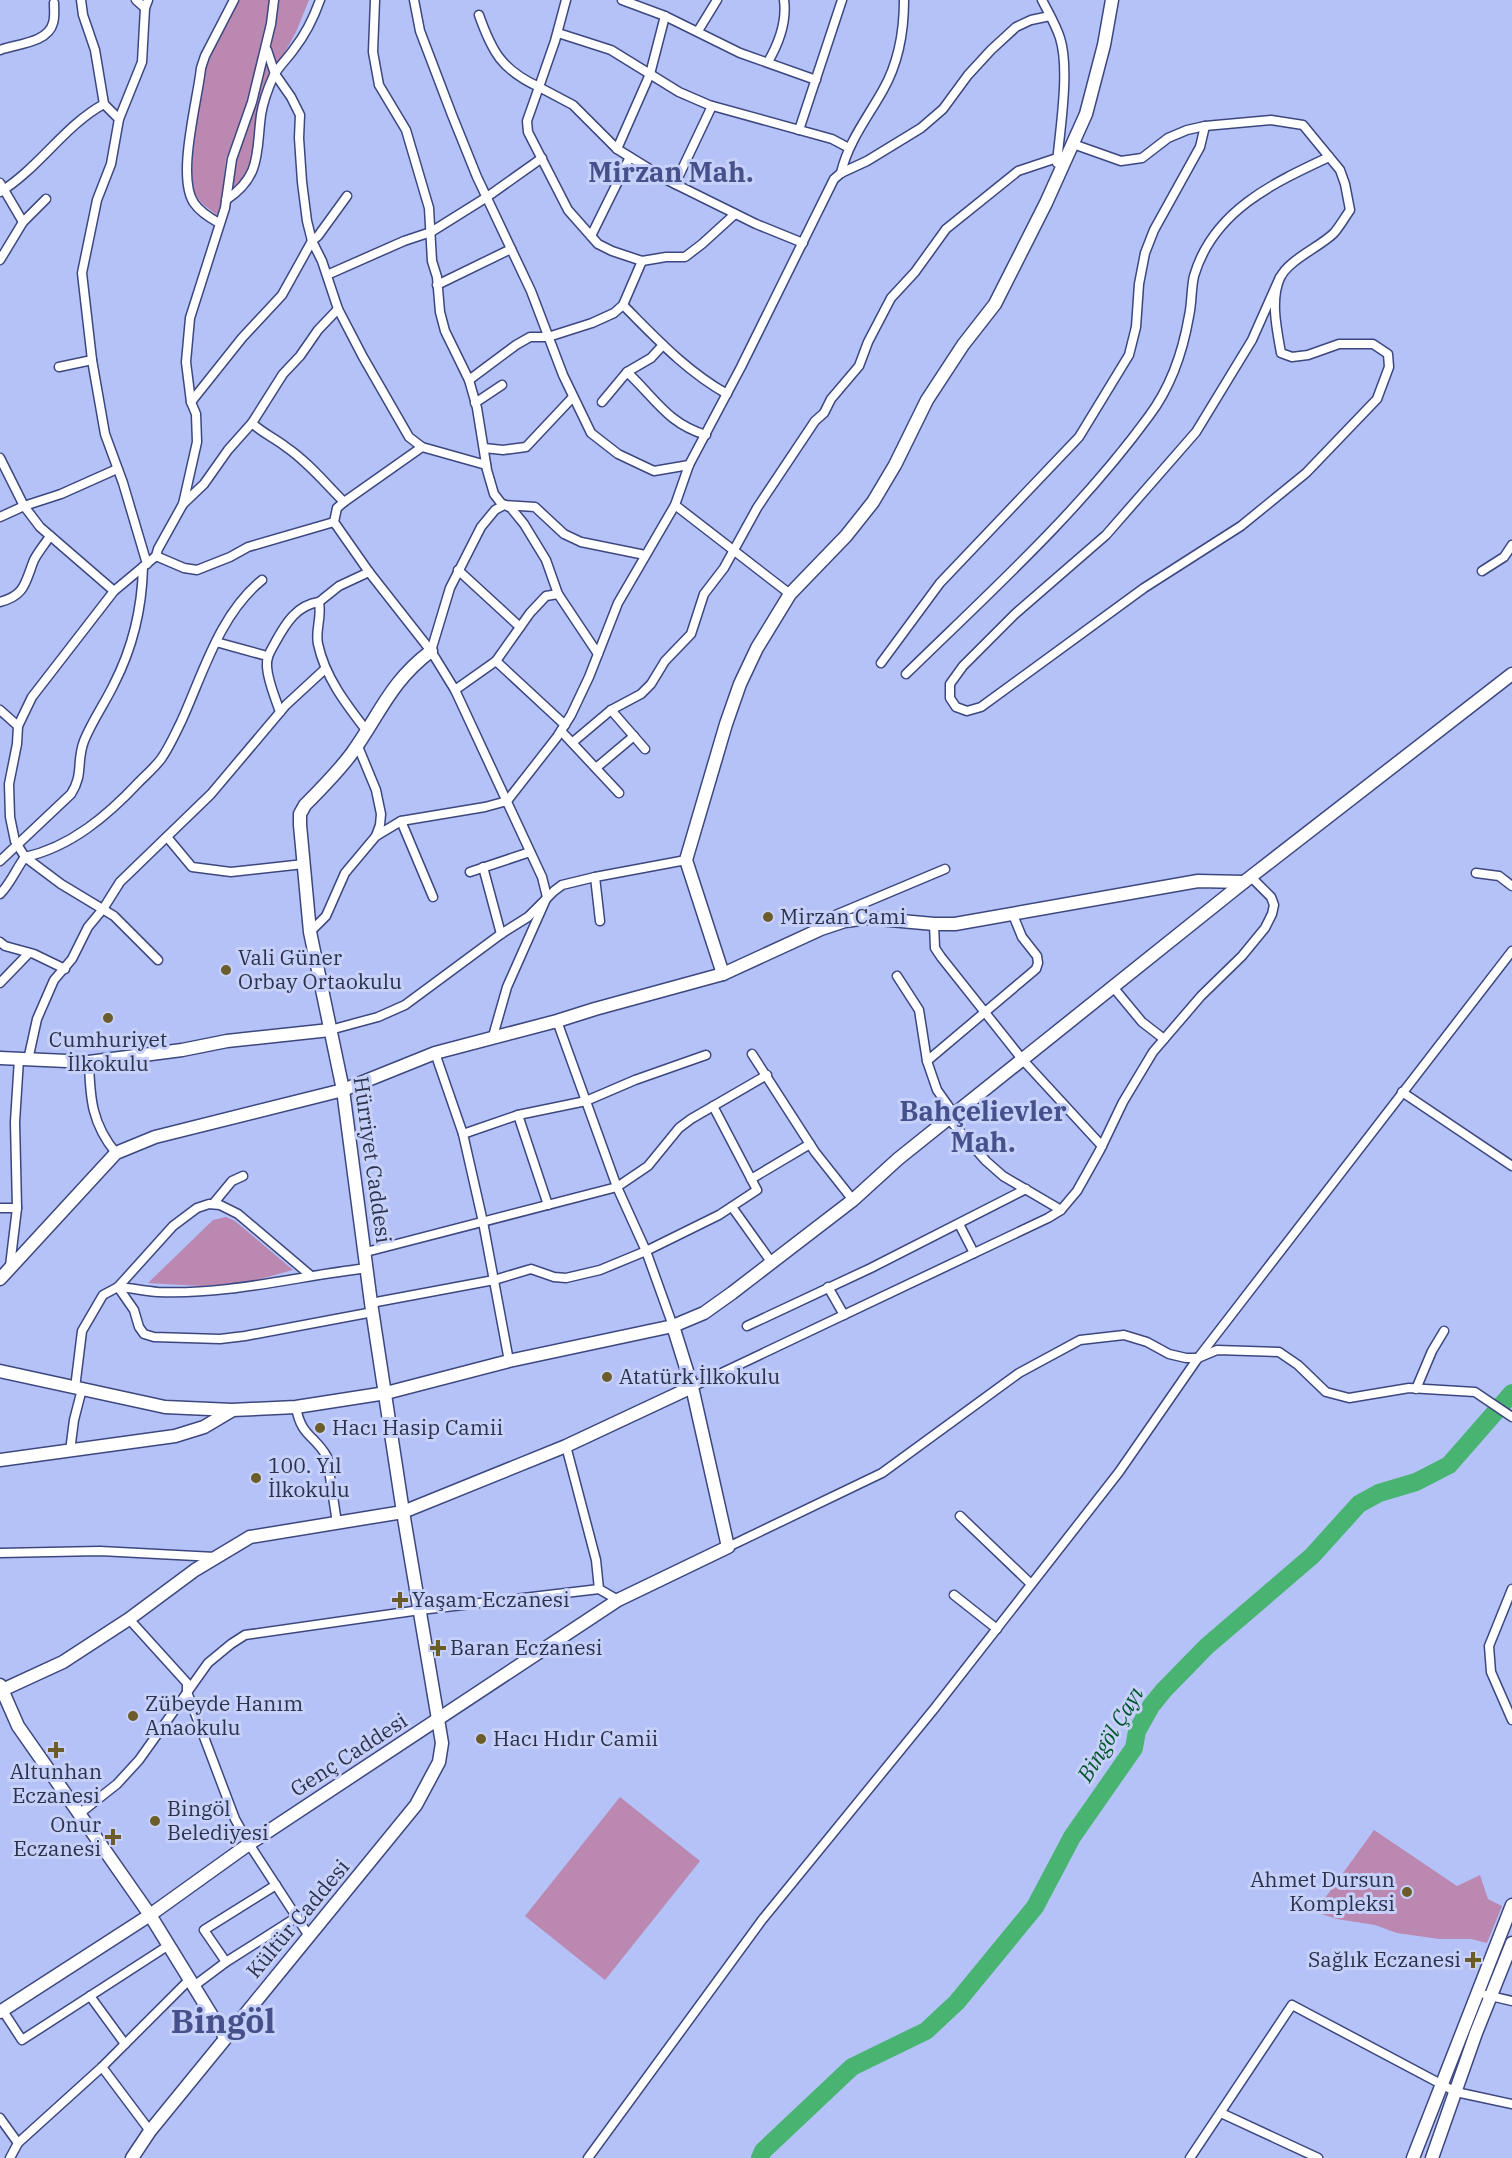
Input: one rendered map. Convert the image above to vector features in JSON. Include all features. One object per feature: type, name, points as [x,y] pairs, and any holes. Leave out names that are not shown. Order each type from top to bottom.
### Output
[{"type":"street","points":[[81,0],[83,15],[95,50],[104,104],[119,118]]},
{"type":"street","points":[[0,861],[71,794],[78,784],[83,743],[114,684],[131,642],[142,594],[145,566],[105,435],[92,360],[82,273],[97,200],[111,164],[119,118],[142,62],[147,4],[136,0]]},
{"type":"street","points":[[219,224],[205,215],[192,202],[188,188],[188,158],[201,68],[234,0]]},
{"type":"street","points":[[158,960],[140,940],[103,909],[61,884],[25,856],[18,844],[9,817],[4,785],[18,726],[32,697],[114,591],[156,556],[183,504],[197,442],[196,414],[191,402],[186,362],[190,318],[226,200],[232,159],[252,102],[266,47],[274,0]]},
{"type":"street","points":[[226,200],[240,191],[250,177],[256,162],[262,112],[275,74],[295,48],[320,0]]},
{"type":"street","points":[[375,0],[373,52],[379,85],[406,130],[429,208],[432,261],[440,312],[445,332],[469,380],[494,494],[524,524],[546,560],[558,594],[597,654]]},
{"type":"street","points":[[414,0],[420,31],[435,75],[487,197],[531,291],[573,397],[591,433],[623,457],[654,471],[689,465]]},
{"type":"street","points":[[566,0],[558,33],[529,114],[528,132],[568,210],[598,244],[642,261],[685,257],[735,214]]},
{"type":"street","points":[[622,0],[666,16],[719,44],[816,80]]},
{"type":"street","points":[[698,31],[717,0]]},
{"type":"street","points":[[768,62],[777,46],[783,27],[784,0]]},
{"type":"street","points":[[800,130],[842,0]]},
{"type":"street","points":[[841,173],[849,148],[884,88],[894,66],[902,34],[904,0]]},
{"type":"street","points":[[1042,0],[1060,39],[1064,69],[1064,97],[1055,183]]},
{"type":"street","points":[[723,974],[687,860],[726,724],[740,684],[790,594],[846,536],[873,502],[927,400],[963,345],[995,304],[1055,183],[1086,114],[1104,45],[1112,0]]},
{"type":"street","points":[[0,50],[30,43],[47,32],[53,24],[54,3]]},
{"type":"street","points":[[479,15],[487,39],[497,57],[508,69],[524,80],[573,105],[617,148],[675,184],[735,214],[803,243]]},
{"type":"street","points":[[617,148],[650,74],[666,16]]},
{"type":"street","points":[[310,932],[326,916],[345,873],[376,836],[401,821],[485,807],[507,801],[563,728],[589,677],[618,603],[675,505],[689,465],[834,179],[921,128],[943,108],[991,50],[1016,27],[1031,20],[1050,16]]},
{"type":"street","points":[[558,33],[611,50],[679,92],[712,106],[832,139],[849,148]]},
{"type":"street","points":[[266,47],[275,74],[300,115],[299,138],[307,221],[312,241],[327,275],[338,309],[409,437],[422,447],[486,465]]},
{"type":"street","points":[[23,222],[1,188],[46,155],[87,113],[104,104]]},
{"type":"street","points":[[675,184],[712,106]]},
{"type":"street","points":[[1073,144],[1121,160],[1142,158],[1168,138],[1186,129],[1271,120],[1304,125],[1340,170],[1346,184],[1350,210],[1334,233],[1291,265],[1280,277],[1252,340],[1196,432],[1106,535],[1015,614],[963,666],[950,684],[950,698],[956,707],[967,711],[981,707],[1144,588],[1241,526],[1306,473],[1377,399],[1389,367],[1388,354],[1373,344],[1339,344],[1308,355],[1292,357],[1281,353],[1275,301],[1280,277]]},
{"type":"street","points":[[881,663],[940,583],[1079,437],[1129,355],[1136,327],[1139,284],[1145,253],[1154,230],[1200,147],[1205,126]]},
{"type":"street","points":[[591,236],[630,157]]},
{"type":"street","points":[[906,674],[1073,509],[1117,459],[1151,413],[1173,373],[1182,349],[1190,315],[1194,277],[1202,255],[1220,228],[1252,197],[1284,178],[1329,157]]},
{"type":"street","points":[[327,275],[404,241],[431,232],[487,197],[542,158]]},
{"type":"street","points":[[573,742],[611,710],[641,694],[655,679],[665,661],[691,634],[704,594],[724,568],[757,507],[815,421],[824,413],[831,399],[859,366],[868,342],[891,298],[915,272],[946,229],[1018,171],[1057,158]]},
{"type":"street","points":[[191,402],[242,338],[282,295],[312,241],[347,196]]},
{"type":"street","points":[[0,260],[23,222],[46,199]]},
{"type":"street","points":[[437,285],[511,249]]},
{"type":"street","points":[[469,380],[530,337],[548,337],[592,323],[614,313],[623,304],[642,261]]},
{"type":"street","points":[[623,304],[663,345],[701,379],[727,394]]},
{"type":"street","points":[[183,504],[204,484],[228,450],[252,423],[284,374],[318,330],[338,309]]},
{"type":"street","points":[[602,402],[627,372],[651,358],[663,345]]},
{"type":"street","points":[[59,367],[92,360]]},
{"type":"street","points":[[627,372],[671,418],[689,430],[706,435]]},
{"type":"street","points":[[475,403],[502,386]]},
{"type":"street","points":[[484,448],[503,450],[526,447],[573,397]]},
{"type":"street","points":[[252,423],[286,446],[307,464],[344,502]]},
{"type":"street","points":[[422,447],[344,502],[337,508],[334,522],[369,572],[431,651],[455,690],[542,877],[547,897],[507,987],[493,1036]]},
{"type":"street","points":[[0,458],[24,506],[50,536],[114,591]]},
{"type":"street","points":[[0,517],[24,506],[61,494],[117,469]]},
{"type":"street","points":[[431,651],[450,588],[458,570],[481,527],[495,510],[504,505],[535,507],[564,534],[581,542],[645,555]]},
{"type":"street","points":[[675,505],[790,594]]},
{"type":"street","points":[[156,556],[184,568],[197,570],[248,547],[334,522]]},
{"type":"street","points":[[0,602],[16,596],[27,584],[35,558],[50,536]]},
{"type":"street","points":[[1482,571],[1509,557],[1512,545]]},
{"type":"street","points":[[458,570],[520,627]]},
{"type":"street","points":[[280,712],[270,680],[267,656],[286,623],[299,610],[319,602],[339,586],[369,572]]},
{"type":"street","points":[[0,894],[7,887],[25,856],[59,845],[90,827],[118,805],[161,759],[180,724],[216,642],[236,607],[262,580]]},
{"type":"street","points":[[455,690],[496,661],[546,596],[558,594]]},
{"type":"street","points":[[319,602],[321,615],[317,643],[325,669],[341,698],[366,730]]},
{"type":"street","points":[[216,642],[267,656]]},
{"type":"street","name":"Hürriyet Caddesi","points":[[431,651],[412,665],[403,676],[379,708],[346,761],[300,814],[310,932],[343,1090],[372,1308],[438,1720]]},
{"type":"street","points":[[496,661],[563,728],[619,793]]},
{"type":"street","points":[[10,1266],[17,1208],[15,1122],[24,1060],[37,1019],[54,980],[65,969],[88,927],[120,882],[211,794],[280,712],[325,669]]},
{"type":"street","points":[[0,1371],[165,1407],[232,1410],[296,1407],[386,1393],[509,1361],[673,1326],[704,1313],[854,1200],[898,1159],[1247,879],[1512,674]]},
{"type":"street","points":[[0,710],[18,726]]},
{"type":"street","points":[[611,710],[645,749]]},
{"type":"street","points":[[596,768],[634,736]]},
{"type":"street","points":[[357,744],[376,790],[381,814],[376,836]]},
{"type":"street","points":[[401,821],[433,897]]},
{"type":"street","points":[[167,837],[192,867],[231,872],[304,864]]},
{"type":"street","points":[[470,872],[530,852]]},
{"type":"street","points":[[0,1058],[88,1062],[182,1050],[227,1041],[330,1030],[378,1017],[405,1005],[501,934],[528,917],[562,885],[687,860]]},
{"type":"street","points":[[483,867],[501,934]]},
{"type":"street","points":[[809,934],[826,919],[945,869]]},
{"type":"street","points":[[1476,873],[1499,876],[1512,886]]},
{"type":"street","points":[[595,877],[600,921]]},
{"type":"street","points":[[0,1279],[116,1154],[155,1137],[343,1090],[435,1053],[723,974],[809,934],[845,921],[858,919],[955,924],[1197,881],[1247,879],[1271,897],[1274,905],[1269,921],[1252,945],[1201,996],[1153,1052],[1123,1102],[1077,1191],[1061,1210],[1048,1218],[566,1446],[403,1512],[250,1537],[195,1570],[63,1662],[1,1688],[18,1726],[150,1915],[225,2037]]},
{"type":"street","points":[[927,1061],[1033,972],[1037,966],[1037,956],[1023,937],[1013,915]]},
{"type":"street","points":[[934,924],[935,948],[1022,1059],[1102,1146]]},
{"type":"street","points":[[0,942],[65,969]]},
{"type":"street","points":[[588,2158],[762,1920],[997,1629],[1119,1472],[1198,1358],[1512,951]]},
{"type":"street","points":[[0,984],[29,953]]},
{"type":"street","points":[[897,976],[919,1010],[927,1061],[937,1090],[951,1116],[986,1161],[1003,1176],[1061,1210]]},
{"type":"street","points":[[1113,987],[1137,1017],[1164,1039]]},
{"type":"street","points":[[557,1021],[617,1187],[646,1251],[673,1326],[692,1387],[728,1547],[882,1473],[1019,1373],[1080,1340],[1124,1335],[1147,1342],[1169,1354],[1186,1358],[1198,1358],[1217,1350],[1279,1352],[1298,1365],[1326,1392],[1349,1398],[1416,1389],[1475,1392],[1512,1417]]},
{"type":"street","points":[[435,1053],[463,1134],[483,1222],[509,1361]]},
{"type":"street","points":[[752,1054],[810,1144],[854,1200]]},
{"type":"street","points":[[463,1134],[518,1115],[586,1101],[635,1080],[706,1055]]},
{"type":"street","points":[[88,1062],[95,1117],[102,1136],[116,1154]]},
{"type":"street","points":[[366,1252],[617,1187],[648,1166],[679,1128],[767,1076]]},
{"type":"street","points":[[1402,1092],[1512,1166]]},
{"type":"street","points":[[118,1287],[134,1310],[139,1327],[144,1334],[154,1337],[220,1339],[245,1336],[372,1308],[494,1280],[531,1269],[554,1277],[600,1270],[646,1251],[732,1207],[757,1190],[713,1106]]},
{"type":"street","points":[[518,1115],[548,1205]]},
{"type":"street","points":[[752,1179],[810,1144]]},
{"type":"street","points":[[213,1204],[232,1180],[243,1176]]},
{"type":"street","points":[[747,1326],[959,1224],[1026,1189]]},
{"type":"street","points":[[70,1451],[79,1389],[82,1331],[103,1295],[118,1287],[173,1226],[197,1208],[213,1204],[220,1205],[238,1214],[310,1275]]},
{"type":"street","points":[[732,1207],[772,1263]]},
{"type":"street","points":[[0,1208],[17,1208]]},
{"type":"street","points":[[959,1224],[974,1253]]},
{"type":"street","points":[[118,1287],[158,1292],[204,1291],[260,1285],[310,1275],[368,1268]]},
{"type":"street","points":[[828,1287],[844,1315]]},
{"type":"street","points":[[1416,1389],[1432,1351],[1444,1331]]},
{"type":"street","points":[[296,1407],[304,1432],[327,1457],[337,1523]]},
{"type":"street","points":[[0,1460],[175,1436],[204,1427],[232,1410]]},
{"type":"street","points":[[566,1446],[596,1560],[599,1590]]},
{"type":"street","points":[[960,1516],[1031,1584]]},
{"type":"street","name":"Genç Caddesi","points":[[1,2012],[150,1915],[249,1844],[618,1600],[728,1547]]},
{"type":"street","points":[[0,1554],[100,1551],[218,1557]]},
{"type":"street","points":[[1512,1589],[1489,1646],[1491,1672],[1512,1720]]},
{"type":"street","points":[[79,1814],[117,1784],[139,1760],[208,1663],[245,1635],[420,1610],[599,1590],[618,1600]]},
{"type":"street","points":[[954,1595],[997,1629]]},
{"type":"street","points":[[129,1618],[187,1683],[187,1692],[235,1819],[309,1936]]},
{"type":"street","name":"Kültür Caddesi","points":[[132,2158],[150,2131],[225,2037],[416,1805],[439,1762],[442,1743],[438,1720]]},
{"type":"street","points":[[226,1962],[204,1930],[276,1885]]},
{"type":"street","points":[[1413,2158],[1512,1905]]},
{"type":"street","points":[[12,2158],[18,2143],[192,1982],[297,1917]]},
{"type":"street","points":[[1432,2158],[1512,1943]]},
{"type":"street","points":[[1,2012],[22,2040],[169,1945]]},
{"type":"street","points":[[1478,1993],[1512,2001]]},
{"type":"street","points":[[90,1996],[124,2044]]},
{"type":"street","points":[[1190,2158],[1292,2004],[1456,2092],[1512,2104]]},
{"type":"street","points":[[102,2067],[150,2131]]},
{"type":"street","points":[[1221,2113],[1318,2158]]},
{"type":"street","points":[[0,2118],[18,2143]]},
{"type":"shaded area","points":[[238,0],[270,0],[268,22],[250,97],[226,158],[222,201],[217,215],[201,202],[194,192],[192,168],[195,130],[206,67]]},
{"type":"shaded area","points":[[278,0],[309,0],[296,32],[278,65],[273,62],[272,40]]},
{"type":"shaded area","points":[[265,61],[269,76],[256,122],[257,147],[250,172],[233,191],[235,156]]},
{"type":"shaded area","points":[[226,1217],[235,1221],[293,1270],[242,1284],[201,1286],[148,1283],[213,1220]]},
{"type":"shaded area","points":[[620,1797],[700,1861],[605,1980],[525,1916]]},
{"type":"shaded area","name":"Ahmet Dursun Kompleksi","points":[[1374,1830],[1457,1886],[1480,1875],[1488,1899],[1502,1906],[1487,1943],[1471,1939],[1439,1939],[1397,1933],[1375,1925],[1337,1919],[1315,1912]]},
{"type":"waterway","name":"Bingöl Çayı","points":[[760,2158],[763,2151],[852,2067],[926,2031],[957,2002],[1035,1907],[1072,1837],[1134,1748],[1137,1731],[1151,1706],[1207,1646],[1312,1556],[1359,1504],[1379,1493],[1416,1482],[1449,1465],[1512,1393]]},
{"type":"place","name":"Mirzan Cami","points":[[768,917]]},
{"type":"place","name":"Vali Güner Orbay Ortaokulu","points":[[226,970]]},
{"type":"place","name":"Cumhuriyet İlkokulu","points":[[108,1018]]},
{"type":"place","name":"Atatürk İlkokulu","points":[[607,1377]]},
{"type":"place","name":"Hacı Hasip Camii","points":[[320,1428]]},
{"type":"place","name":"100. Yıl İlkokulu","points":[[256,1478]]},
{"type":"place","name":"Yaşam Eczanesi","points":[[400,1600]]},
{"type":"place","name":"Baran Eczanesi","points":[[438,1648]]},
{"type":"place","name":"Zübeyde Hanım Anaokulu","points":[[133,1716]]},
{"type":"place","name":"Hacı Hıdır Camii","points":[[481,1739]]},
{"type":"place","name":"Altunhan Eczanesi","points":[[56,1750]]},
{"type":"place","name":"Bingöl Belediyesi","points":[[155,1821]]},
{"type":"place","name":"Onur Eczanesi","points":[[113,1837]]},
{"type":"place","name":"Ahmet Dursun Kompleksi","points":[[1407,1892]]},
{"type":"place","name":"Sağlık Eczanesi","points":[[1473,1960]]},
{"type":"district","name":"Mirzan Mah.","points":[[671,173]]},
{"type":"district","name":"Bahçelievler Mah.","points":[[983,1128]]},
{"type":"district","name":"Bingöl","points":[[223,2021]]}]
